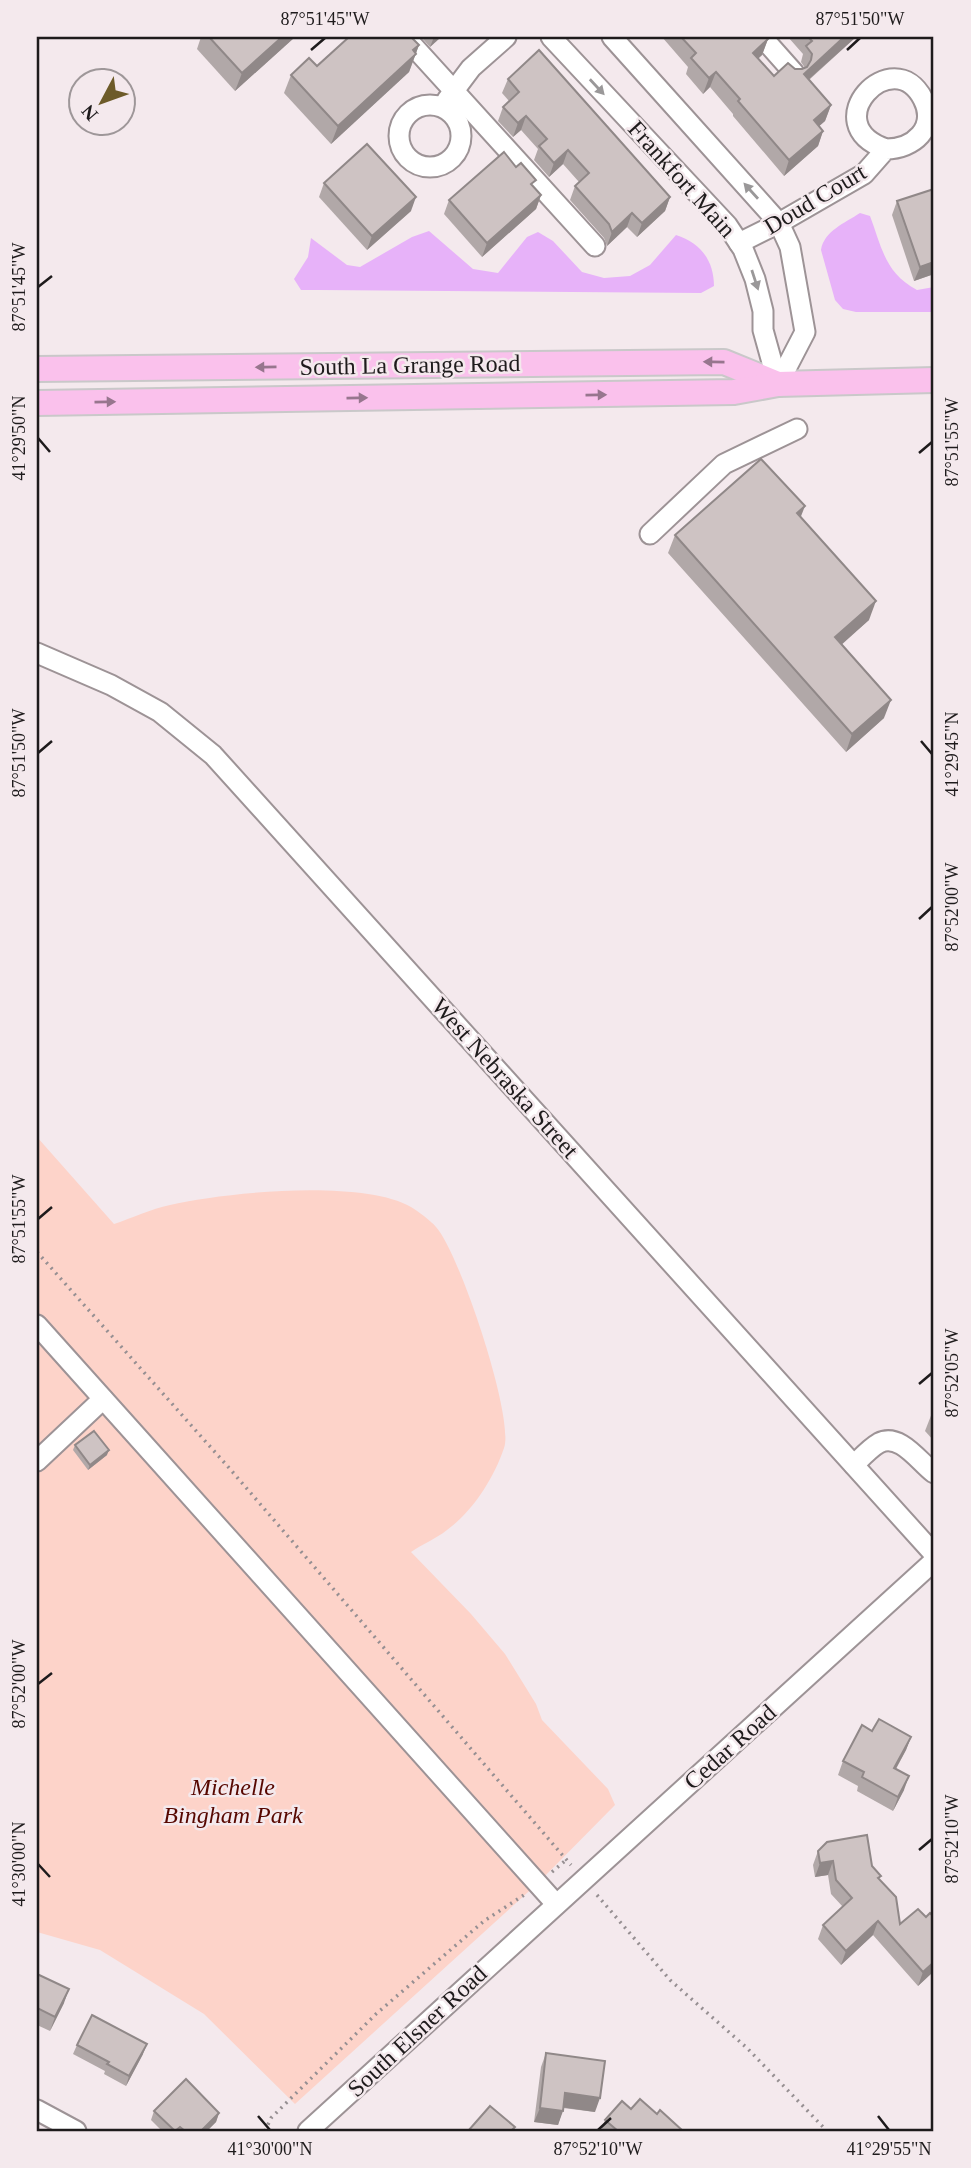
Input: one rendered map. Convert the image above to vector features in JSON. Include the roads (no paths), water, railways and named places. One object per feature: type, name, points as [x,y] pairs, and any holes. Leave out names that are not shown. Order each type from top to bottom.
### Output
[{"type":"main road","name":"South La Grange Road","points":[[37,369],[724,362],[778,384]]},
{"type":"main road","name":"South La Grange Road","points":[[37,403],[734,393],[778,384],[934,380]]},
{"type":"street","points":[[405,37],[448,99],[594,246]]},
{"type":"street","points":[[448,99],[471,68],[506,37]]},
{"type":"street","name":"Frankfort Main","points":[[551,37],[727,225],[755,279],[763,311],[763,330],[778,384]]},
{"type":"street","name":"Frankfort Main","points":[[612,37],[779,223],[790,247],[806,332],[778,384]]},
{"type":"street","points":[[762,37],[794,73]]},
{"type":"street","name":"Doud Court","points":[[738,243],[779,223],[864,173],[886,149]]},
{"type":"street","points":[[650,534],[724,464],[797,429]]},
{"type":"street","name":"West Nebraska Street","points":[[37,653],[111,685],[160,712],[213,755],[934,1554]]},
{"type":"street","points":[[37,1325],[556,1904]]},
{"type":"street","points":[[37,1461],[103,1399]]},
{"type":"street","points":[[854,1465],[877,1443],[886,1440],[897,1442],[934,1473]]},
{"type":"street","name":"Cedar Road","points":[[526,1931],[934,1561]]},
{"type":"street","name":"South Elsner Road","points":[[308,2131],[526,1931]]},
{"type":"street","points":[[37,2110],[76,2131]]},
{"type":"park label","name":"Michelle Bingham Park","points":[[233,1801]]}]
